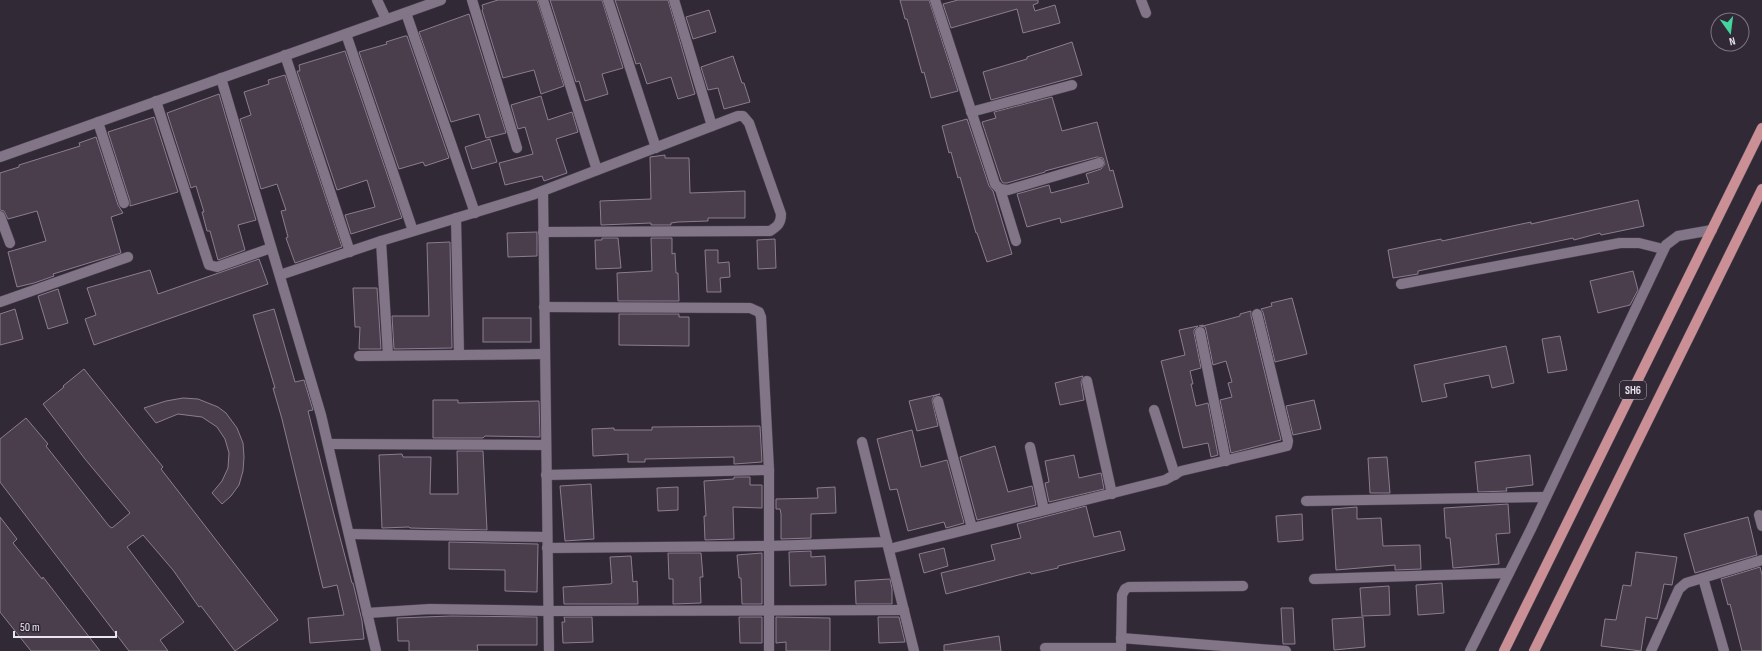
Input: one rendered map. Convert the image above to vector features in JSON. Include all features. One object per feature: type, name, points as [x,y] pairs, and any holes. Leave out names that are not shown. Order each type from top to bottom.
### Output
[{"type":"main road","name":"SH6","points":[[1504,651],[1762,128]]},
{"type":"main road","name":"SH6","points":[[1534,651],[1762,189]]},
{"type":"street","points":[[377,0],[386,20]]},
{"type":"street","points":[[0,157],[441,0]]},
{"type":"street","points":[[472,0],[517,148]]},
{"type":"street","points":[[543,0],[596,170]]},
{"type":"street","points":[[608,0],[656,148]]},
{"type":"street","points":[[674,0],[712,126]]},
{"type":"street","points":[[935,0],[993,178],[1000,189],[1016,241]]},
{"type":"street","points":[[1141,0],[1146,13]]},
{"type":"street","points":[[406,12],[475,213]]},
{"type":"street","points":[[346,34],[413,232]]},
{"type":"street","points":[[285,55],[350,252]]},
{"type":"street","points":[[221,78],[321,415],[376,651]]},
{"type":"street","points":[[971,112],[1072,85]]},
{"type":"street","points":[[156,101],[209,265],[217,267],[271,248]]},
{"type":"street","points":[[280,276],[381,241],[542,191],[738,116],[743,116],[746,119],[781,214],[781,221],[778,227],[770,231],[543,232]]},
{"type":"street","points":[[98,122],[124,203]]},
{"type":"street","points":[[1000,189],[1008,190],[1099,163]]},
{"type":"street","points":[[542,191],[548,651]]},
{"type":"street","points":[[0,216],[10,243]]},
{"type":"street","points":[[456,218],[459,355]]},
{"type":"street","points":[[1470,651],[1546,497],[1666,244],[1678,236],[1712,230]]},
{"type":"street","points":[[381,241],[388,355]]},
{"type":"street","points":[[1401,284],[1620,243],[1639,243],[1663,250]]},
{"type":"street","points":[[0,302],[128,258]]},
{"type":"street","points":[[544,306],[755,309],[759,312],[761,318],[769,470],[769,651]]},
{"type":"street","points":[[547,548],[888,545],[972,528],[1112,494],[1165,480],[1181,471],[1285,447],[1288,444],[1257,314]]},
{"type":"street","points":[[1200,332],[1226,461]]},
{"type":"street","points":[[358,356],[545,354]]},
{"type":"street","points":[[1087,381],[1112,494]]},
{"type":"street","points":[[938,401],[972,528]]},
{"type":"street","points":[[1154,410],[1175,475]]},
{"type":"street","points":[[862,442],[914,651]]},
{"type":"street","points":[[328,444],[546,445]]},
{"type":"street","points":[[1030,447],[1044,510]]},
{"type":"street","points":[[546,475],[769,470]]},
{"type":"street","points":[[1306,501],[1546,497]]},
{"type":"street","points":[[1759,515],[1762,526]]},
{"type":"street","points":[[349,534],[547,537]]},
{"type":"street","points":[[1651,651],[1679,590],[1686,583],[1762,560]]},
{"type":"street","points":[[1314,578],[1509,572]]},
{"type":"street","points":[[1703,578],[1724,651]]},
{"type":"street","points":[[1121,646],[1122,595],[1125,589],[1129,586],[1243,586]]},
{"type":"street","points":[[367,613],[430,609],[548,611],[904,610]]},
{"type":"street","points":[[1045,648],[1121,646],[1286,651]]},
{"type":"building","points":[[498,0],[537,0],[564,86],[541,94],[534,70],[503,78],[482,10],[482,5]]},
{"type":"building","points":[[550,0],[602,0],[623,68],[602,74],[608,94],[585,101],[579,81],[576,82]]},
{"type":"building","points":[[615,0],[668,0],[695,94],[678,99],[671,77],[647,84],[640,63],[636,64]]},
{"type":"building","points":[[900,0],[929,0],[958,91],[931,98]]},
{"type":"building","points":[[958,0],[1038,0],[1038,3],[1033,5],[1035,11],[1055,5],[1060,23],[1023,33],[1017,9],[951,28],[943,4]]},
{"type":"building","points":[[709,10],[716,32],[693,39],[686,17]]},
{"type":"building","points":[[469,14],[506,133],[486,138],[479,114],[451,122],[419,32]]},
{"type":"building","points":[[407,36],[449,158],[425,166],[423,162],[399,169],[359,52],[387,44],[386,42]]},
{"type":"building","points":[[1072,42],[1082,75],[991,100],[983,72],[1027,59],[1027,57]]},
{"type":"building","points":[[345,51],[402,218],[351,234],[345,215],[375,207],[367,180],[337,190],[297,71],[300,71],[299,65]]},
{"type":"building","points":[[733,56],[750,102],[724,109],[718,88],[708,90],[701,67]]},
{"type":"building","points":[[285,75],[342,247],[295,263],[286,238],[288,237],[281,211],[286,210],[277,184],[261,189],[240,119],[251,115],[244,92],[269,84],[268,80]]},
{"type":"building","points":[[219,94],[256,220],[238,225],[245,250],[218,260],[210,231],[207,231],[202,212],[204,212],[196,186],[191,188],[167,113]]},
{"type":"building","points":[[541,96],[548,120],[572,112],[578,132],[556,139],[567,173],[544,181],[542,176],[505,185],[499,163],[533,154],[525,127],[518,129],[511,105]]},
{"type":"building","points":[[1052,97],[1062,131],[1097,122],[1110,171],[1113,170],[1123,207],[1061,223],[1060,218],[1027,227],[1017,194],[1049,185],[1051,193],[1089,183],[1086,174],[1101,169],[1105,164],[1103,158],[1097,157],[1003,183],[982,122],[996,118],[994,112]]},
{"type":"building","points":[[154,117],[178,192],[130,206],[130,201],[108,132]]},
{"type":"building","points":[[967,119],[989,186],[993,191],[1012,254],[987,262],[976,233],[960,177],[958,178],[951,152],[949,153],[942,126]]},
{"type":"building","points":[[96,137],[118,205],[123,213],[111,217],[121,253],[53,274],[54,276],[34,283],[17,287],[8,252],[46,241],[37,211],[8,219],[4,211],[0,210],[0,173],[19,167],[19,165],[80,146],[79,143]]},
{"type":"building","points":[[490,139],[497,162],[472,169],[465,147]]},
{"type":"building","points":[[665,155],[665,158],[689,158],[690,193],[745,191],[745,218],[708,218],[708,221],[678,222],[671,223],[671,225],[651,225],[651,223],[601,225],[600,201],[651,199],[650,157]]},
{"type":"building","points":[[1638,200],[1644,226],[1601,235],[1600,233],[1574,240],[1573,238],[1418,271],[1418,274],[1393,278],[1388,250],[1441,239],[1442,241],[1531,222],[1531,224]]},
{"type":"building","points":[[537,232],[537,256],[508,257],[507,233]]},
{"type":"building","points":[[602,238],[618,238],[621,268],[596,269],[595,240],[602,240]]},
{"type":"building","points":[[651,238],[672,238],[672,254],[675,253],[676,273],[678,273],[679,301],[618,301],[617,273],[652,271]]},
{"type":"building","points":[[775,239],[776,268],[758,269],[757,240]]},
{"type":"building","points":[[450,242],[452,348],[394,349],[392,316],[429,316],[427,243]]},
{"type":"building","points":[[705,250],[718,250],[718,263],[729,262],[730,277],[720,278],[721,292],[707,292]]},
{"type":"building","points":[[259,259],[268,284],[94,345],[85,319],[96,315],[87,288],[150,270],[158,294]]},
{"type":"building","points":[[1633,271],[1638,290],[1630,305],[1598,313],[1590,281]]},
{"type":"building","points":[[353,288],[377,288],[381,349],[359,349],[360,327],[355,327]]},
{"type":"building","points":[[58,289],[68,323],[48,329],[38,296]]},
{"type":"building","points":[[1292,298],[1307,354],[1275,362],[1261,309],[1272,306],[1271,303]]},
{"type":"building","points":[[15,309],[23,339],[0,345],[0,314]]},
{"type":"building","points":[[274,309],[295,382],[304,380],[313,410],[308,411],[353,583],[362,621],[364,639],[310,643],[308,618],[344,615],[337,585],[323,588],[282,419],[273,388],[275,388],[253,315]]},
{"type":"building","points":[[1251,311],[1281,440],[1231,453],[1220,400],[1232,397],[1228,383],[1232,382],[1226,361],[1213,365],[1205,327],[1199,326],[1240,316],[1240,314]]},
{"type":"building","points":[[619,314],[679,314],[679,317],[689,317],[689,346],[619,345]]},
{"type":"building","points":[[483,318],[531,318],[531,342],[483,342]]},
{"type":"building","points":[[1198,326],[1194,330],[1194,333],[1201,368],[1190,371],[1193,384],[1191,384],[1196,406],[1208,403],[1218,455],[1211,457],[1208,443],[1183,448],[1161,361],[1185,355],[1179,330]]},
{"type":"building","points":[[1560,336],[1567,370],[1548,373],[1542,339]]},
{"type":"building","points":[[1506,346],[1514,383],[1492,388],[1489,375],[1444,384],[1447,397],[1422,402],[1414,365]]},
{"type":"building","points":[[84,369],[163,467],[161,469],[278,620],[235,651],[201,606],[199,607],[173,570],[143,535],[127,547],[184,622],[160,640],[168,651],[129,651],[0,482],[0,439],[26,418],[48,444],[46,446],[109,526],[112,528],[130,513],[85,459],[43,404]]},
{"type":"building","points":[[1083,376],[1081,382],[1084,400],[1060,405],[1055,383]]},
{"type":"building","points":[[940,394],[934,396],[932,400],[938,426],[917,431],[909,401]]},
{"type":"building","points":[[183,398],[198,399],[218,407],[226,413],[237,428],[243,443],[243,471],[239,485],[231,496],[222,504],[212,493],[222,481],[228,468],[229,453],[225,439],[217,427],[202,417],[178,414],[156,423],[144,408],[166,401]]},
{"type":"building","points":[[433,400],[458,400],[458,403],[539,401],[540,437],[485,436],[483,438],[433,438]]},
{"type":"building","points":[[1314,400],[1321,429],[1293,435],[1286,406]]},
{"type":"building","points":[[760,426],[762,462],[734,464],[734,457],[645,459],[645,462],[628,462],[628,454],[593,456],[592,429],[614,428],[614,430],[652,430],[652,427]]},
{"type":"building","points":[[912,430],[921,467],[947,460],[964,523],[946,528],[944,522],[908,531],[897,489],[890,490],[877,439]]},
{"type":"building","points":[[995,446],[1008,492],[1032,486],[1036,505],[977,520],[960,457]]},
{"type":"building","points":[[457,451],[483,451],[487,530],[409,527],[382,528],[379,455],[402,454],[403,457],[431,457],[430,494],[458,494]]},
{"type":"building","points":[[1074,455],[1079,478],[1101,473],[1104,489],[1049,502],[1045,483],[1049,482],[1045,461]]},
{"type":"building","points":[[1530,455],[1533,485],[1506,488],[1507,491],[1478,492],[1475,462]]},
{"type":"building","points":[[1387,457],[1390,493],[1370,493],[1368,458]]},
{"type":"building","points":[[734,477],[750,477],[750,485],[762,485],[762,508],[733,507],[734,539],[705,540],[704,516],[706,516],[704,481],[734,479]]},
{"type":"building","points":[[591,484],[594,539],[565,541],[560,486]]},
{"type":"building","points":[[678,487],[678,510],[658,511],[657,488]]},
{"type":"building","points":[[835,487],[836,513],[811,514],[811,538],[781,539],[781,514],[780,509],[776,509],[776,499],[818,498],[817,488]]},
{"type":"building","points":[[1508,504],[1510,533],[1496,534],[1499,564],[1453,568],[1450,538],[1446,538],[1444,508]]},
{"type":"building","points":[[1086,506],[1094,537],[1120,531],[1125,550],[1058,566],[1058,568],[1031,574],[1030,572],[946,594],[941,573],[995,560],[991,545],[1021,538],[1017,524]]},
{"type":"building","points":[[1357,507],[1357,519],[1381,518],[1383,546],[1420,545],[1421,569],[1395,570],[1395,565],[1336,570],[1332,509]]},
{"type":"building","points":[[1302,514],[1303,540],[1278,542],[1276,516]]},
{"type":"building","points":[[0,517],[17,539],[13,543],[42,579],[43,577],[100,651],[31,651],[0,612]]},
{"type":"building","points":[[1748,517],[1757,555],[1695,573],[1684,534]]},
{"type":"building","points":[[449,542],[538,544],[537,592],[505,591],[505,570],[449,569]]},
{"type":"building","points":[[944,548],[948,566],[924,573],[919,554]]},
{"type":"building","points":[[811,551],[811,557],[825,556],[826,585],[790,586],[789,552]]},
{"type":"building","points":[[1636,552],[1677,557],[1672,585],[1664,584],[1657,619],[1646,617],[1641,651],[1601,646],[1605,619],[1616,620],[1623,585],[1631,586]]},
{"type":"building","points":[[668,553],[701,553],[703,577],[700,577],[701,603],[673,604],[673,579],[669,579]]},
{"type":"building","points":[[762,553],[762,604],[742,604],[741,578],[739,578],[737,555]]},
{"type":"building","points":[[631,556],[633,582],[637,581],[638,604],[564,604],[563,587],[610,584],[612,583],[610,557]]},
{"type":"building","points":[[1760,567],[1762,575],[1762,651],[1742,651],[1730,604],[1728,605],[1721,579]]},
{"type":"building","points":[[890,579],[892,604],[856,604],[855,581]]},
{"type":"building","points":[[1442,583],[1444,613],[1418,615],[1416,585]]},
{"type":"building","points":[[1389,586],[1390,615],[1362,616],[1360,588]]},
{"type":"building","points":[[1281,608],[1293,608],[1295,644],[1283,644]]},
{"type":"building","points":[[451,616],[537,617],[537,645],[477,645],[478,651],[409,651],[409,641],[398,641],[397,618]]},
{"type":"building","points":[[564,617],[592,617],[593,642],[563,643],[562,622],[565,622]]},
{"type":"building","points":[[739,617],[762,617],[762,643],[740,643]]},
{"type":"building","points":[[776,617],[830,618],[830,651],[786,651],[786,642],[776,643]]},
{"type":"building","points":[[878,617],[899,617],[905,642],[879,643]]},
{"type":"building","points":[[1363,617],[1365,647],[1334,650],[1332,619]]},
{"type":"building","points":[[999,636],[1001,651],[944,651],[944,645]]}]
